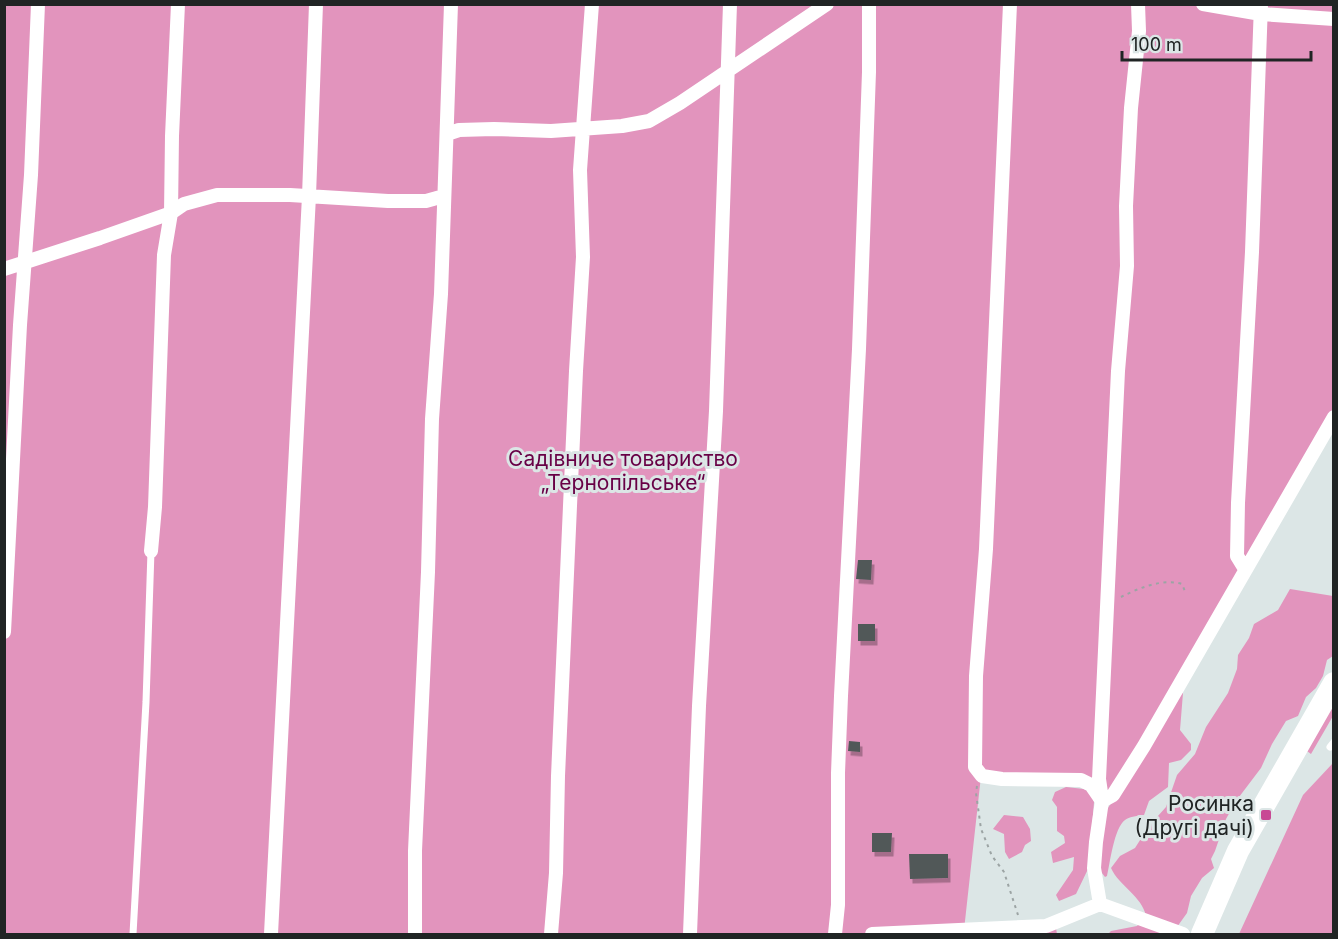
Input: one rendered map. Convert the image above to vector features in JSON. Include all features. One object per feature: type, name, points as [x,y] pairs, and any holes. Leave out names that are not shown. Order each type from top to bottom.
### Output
[{"type":"highway","points":[[1202,934],[1238,851],[1334,683]]},
{"type":"street","points":[[4,632],[26,262],[38,4]]},
{"type":"street","points":[[151,551],[155,507],[164,255],[171,213],[178,4]]},
{"type":"street","points":[[271,934],[309,196],[315,4]]},
{"type":"street","points":[[415,934],[415,851],[428,572],[432,419],[441,294],[451,4]]},
{"type":"street","points":[[551,934],[556,873],[558,776],[576,371],[584,257],[580,170],[592,4]]},
{"type":"street","points":[[690,934],[699,705],[716,411],[730,4]]},
{"type":"street","points":[[447,134],[459,130],[584,129],[649,121],[680,103],[827,4]]},
{"type":"street","points":[[835,934],[838,905],[841,684],[859,349],[869,72],[868,4]]},
{"type":"street","points":[[1010,4],[987,537],[976,676],[975,767],[982,776],[1081,780],[1091,785],[1102,801]]},
{"type":"street","points":[[1100,904],[1094,868],[1102,801],[1099,778],[1118,371],[1127,266],[1126,206],[1130,119],[1139,31],[1138,4]]},
{"type":"street","points":[[1203,4],[1334,19]]},
{"type":"street","points":[[1245,569],[1237,556],[1238,503],[1252,252],[1261,9]]},
{"type":"street","points":[[4,269],[171,213],[184,204],[217,195],[309,196],[388,201],[426,201],[444,196]]},
{"type":"street","points":[[1102,801],[1113,795],[1144,746],[1334,417]]},
{"type":"street","points":[[872,934],[964,932],[1046,926],[1056,928],[1100,904],[1183,934]]},
{"type":"lane","points":[[133,934],[146,702],[151,551]]},
{"type":"path","points":[[1107,603],[1164,582],[1182,584],[1186,594]]},
{"type":"path","points":[[976,794],[981,829],[992,856],[1004,872],[1021,927]]},
{"type":"green space","name":"Садівниче товариство „Тернопільське“","points":[[5,5],[1333,5],[1333,417],[1113,795],[1091,785],[981,776],[964,930],[1055,922],[1057,934],[5,934]]},
{"type":"green space","points":[[1290,589],[1333,596],[1333,656],[1327,660],[1323,676],[1316,688],[1306,697],[1298,716],[1286,721],[1261,768],[1236,801],[1226,819],[1211,859],[1214,868],[1202,878],[1191,896],[1187,913],[1172,934],[1108,934],[1111,931],[1137,926],[1146,916],[1140,903],[1111,868],[1120,856],[1135,848],[1149,826],[1166,807],[1177,775],[1195,754],[1206,727],[1228,693],[1237,669],[1238,655],[1249,638],[1254,624],[1278,610]]},
{"type":"green space","points":[[1183,693],[1180,730],[1191,744],[1191,750],[1181,760],[1169,763],[1168,787],[1149,801],[1144,815],[1129,818],[1121,824],[1105,877],[1096,865],[1104,814],[1141,757],[1177,694]]},
{"type":"green space","points":[[1333,698],[1333,716],[1311,754],[1304,749]]},
{"type":"green space","points":[[1333,763],[1333,934],[1239,934],[1303,795]]},
{"type":"green space","points":[[1066,787],[1084,789],[1092,794],[1094,802],[1089,867],[1076,894],[1059,901],[1056,895],[1073,870],[1074,857],[1053,863],[1051,852],[1065,843],[1064,836],[1057,831],[1057,807],[1052,800],[1055,792]]},
{"type":"green space","points":[[1004,815],[1023,817],[1030,829],[1031,841],[1025,845],[1022,852],[1009,859],[1005,852],[1004,834],[993,829]]},
{"type":"building","points":[[858,560],[872,560],[871,580],[856,579]]},
{"type":"building","points":[[858,624],[875,624],[875,641],[858,641]]},
{"type":"building","points":[[849,741],[860,742],[860,752],[848,751]]},
{"type":"building","points":[[872,833],[892,833],[891,852],[872,852]]},
{"type":"building","points":[[909,854],[948,854],[948,878],[910,879]]},
{"type":"place","name":"Росинка (Другі дачі)","points":[[1266,815]]}]
